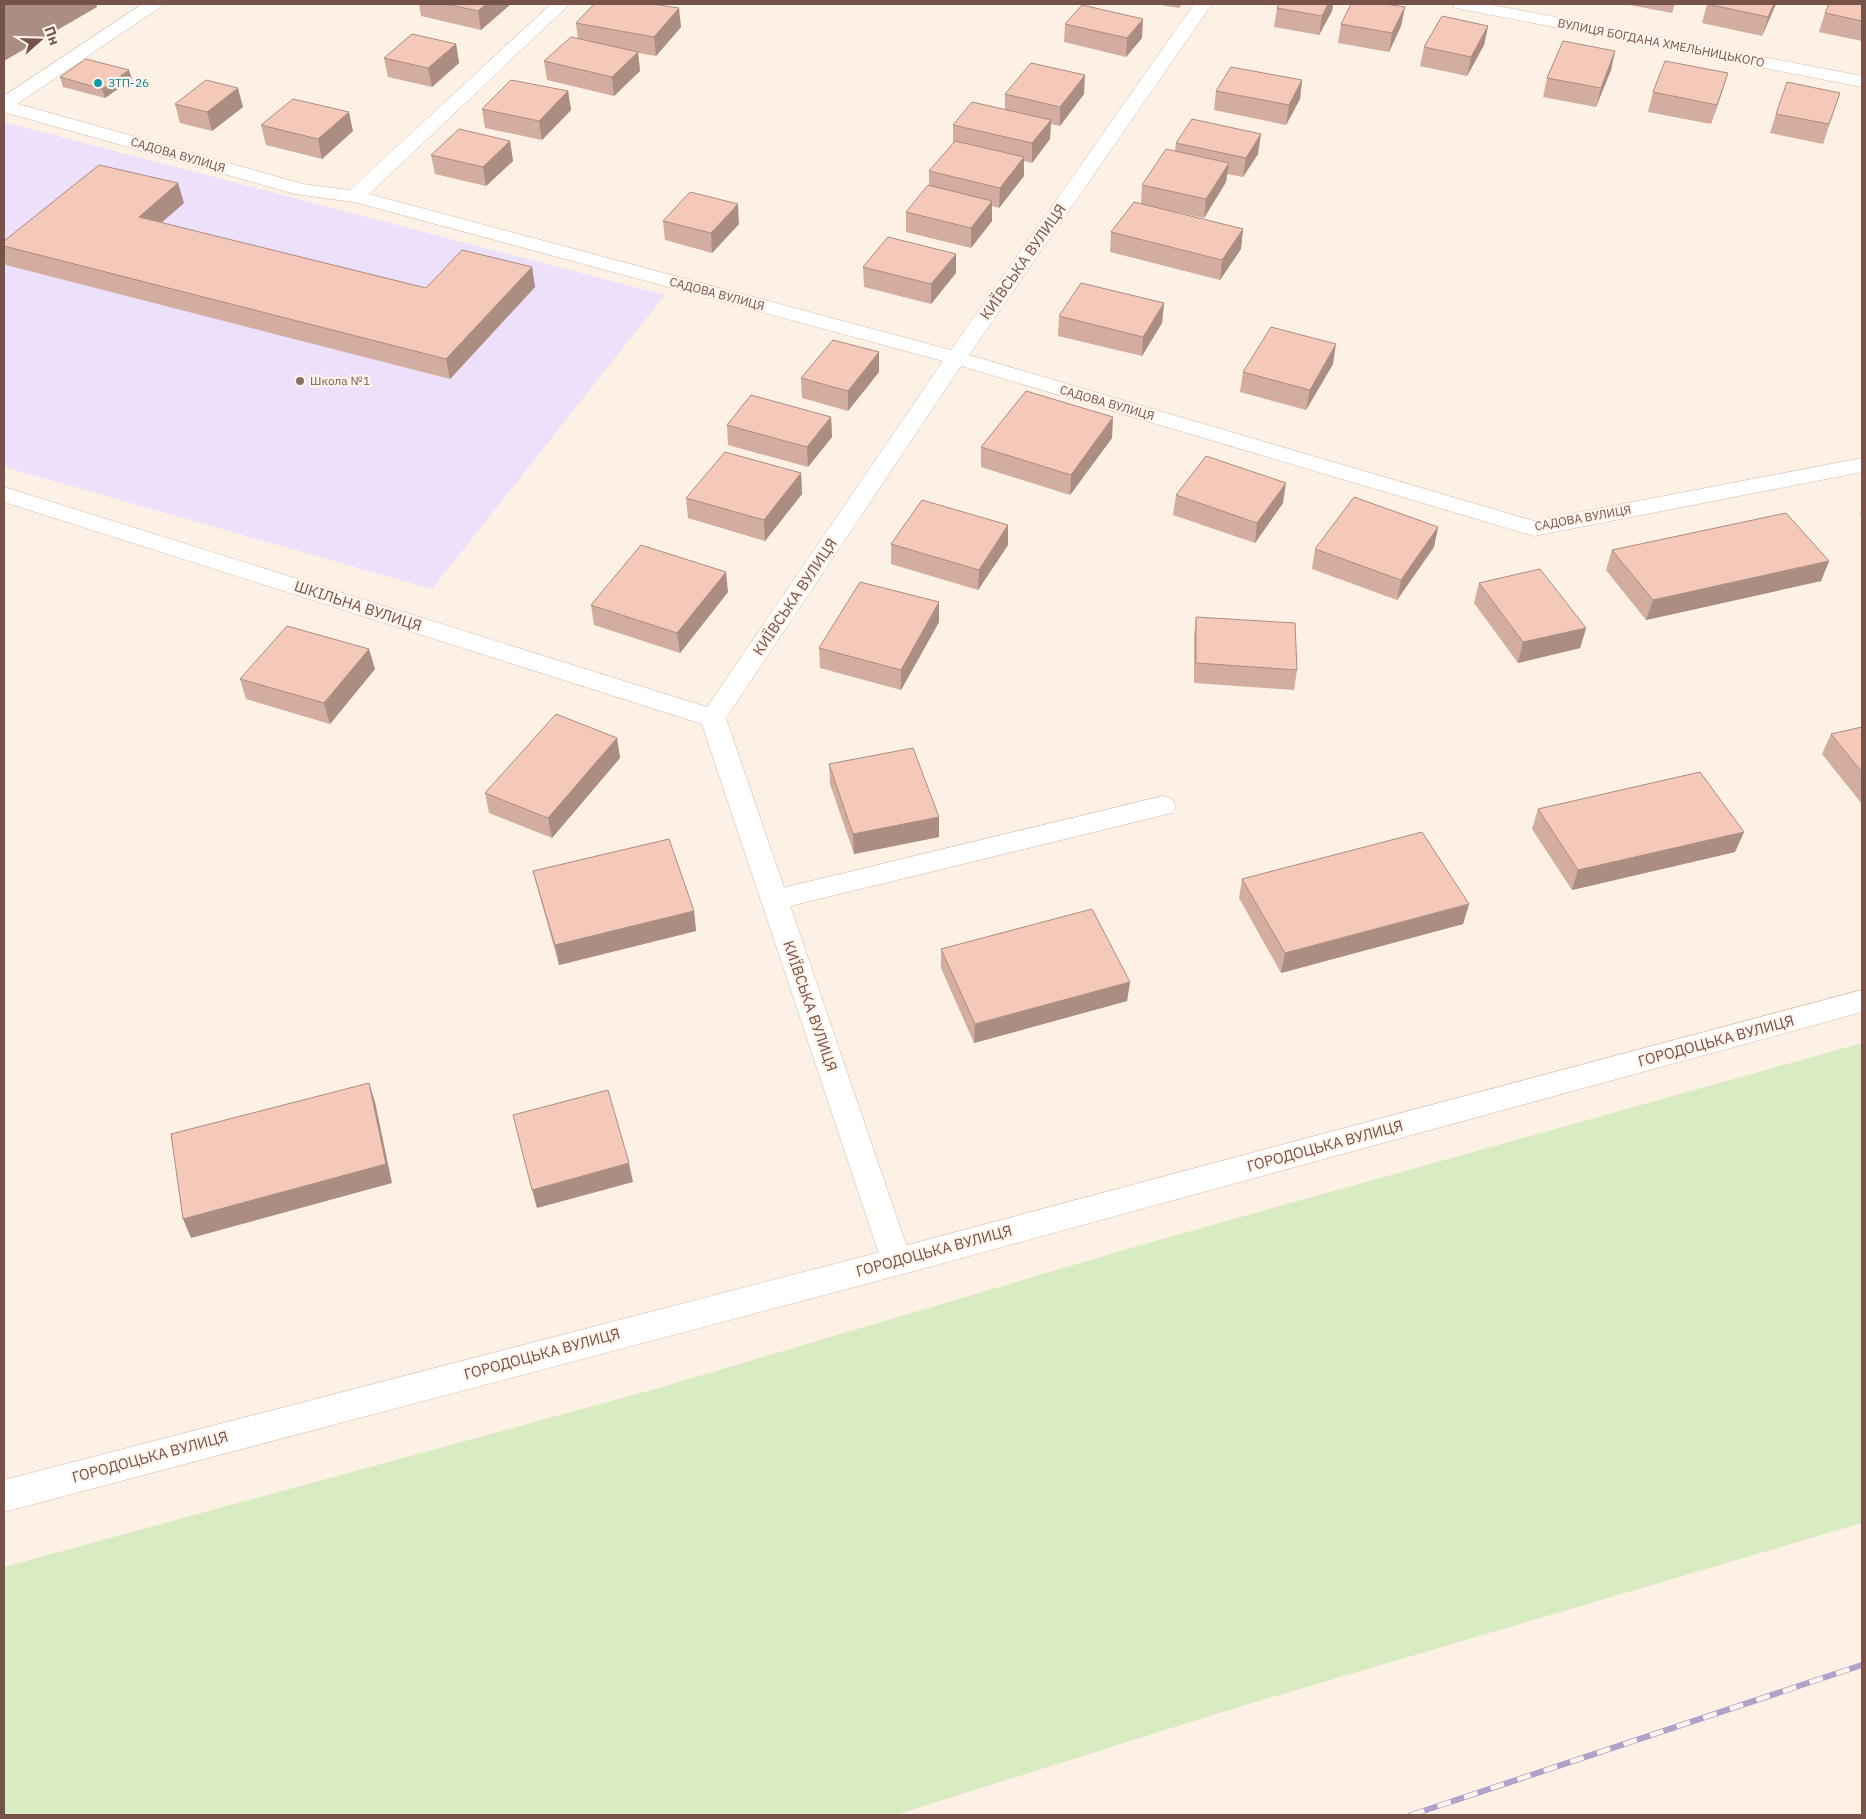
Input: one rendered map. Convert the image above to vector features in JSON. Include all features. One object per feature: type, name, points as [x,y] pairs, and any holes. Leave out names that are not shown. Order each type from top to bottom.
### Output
[{"type":"street","points":[[4,105],[152,4]]},
{"type":"street","points":[[355,196],[561,4]]},
{"type":"street","name":"КИЇВСЬКА ВУЛИЦЯ","points":[[896,1262],[713,718],[956,358],[1203,4]]},
{"type":"street","name":"ВУЛИЦЯ БОГДАНА ХМЕЛЬНИЦЬКОГО","points":[[1460,4],[1862,82]]},
{"type":"street","name":"САДОВА ВУЛИЦЯ","points":[[4,105],[302,190],[355,196],[956,358],[1534,529],[1862,465]]},
{"type":"street","name":"ШКІЛЬНА ВУЛИЦЯ","points":[[4,494],[713,718]]},
{"type":"street","points":[[774,900],[1163,806]]},
{"type":"street","name":"ГОРОДОЦЬКА ВУЛИЦЯ","points":[[4,1496],[896,1262],[1862,1002]]},
{"type":"shaded area","name":"Школа №1","points":[[4,122],[665,295],[432,589],[4,467]]},
{"type":"green space","points":[[1862,1043],[1862,1523],[1232,1709],[895,1815],[4,1815],[4,1567],[655,1389],[1141,1245]]},
{"type":"building","points":[[446,4],[486,4],[478,11]]},
{"type":"building","points":[[594,4],[652,4],[679,8],[654,37],[576,23]]},
{"type":"building","points":[[1279,4],[1328,4],[1322,16],[1277,8]]},
{"type":"building","points":[[1351,4],[1385,4],[1405,7],[1392,33],[1341,24]]},
{"type":"building","points":[[1707,4],[1774,4],[1768,17]]},
{"type":"building","points":[[1829,4],[1862,4],[1862,21],[1825,13]]},
{"type":"building","points":[[1082,5],[1143,19],[1127,38],[1065,24]]},
{"type":"building","points":[[1442,16],[1488,26],[1471,57],[1424,47]]},
{"type":"building","points":[[412,34],[456,44],[428,68],[384,58]]},
{"type":"building","points":[[571,37],[638,52],[612,77],[544,61]]},
{"type":"building","points":[[1563,41],[1615,51],[1601,88],[1547,78]]},
{"type":"building","points":[[86,59],[129,70],[102,89],[60,77]]},
{"type":"building","points":[[1665,61],[1728,73],[1717,105],[1653,92]]},
{"type":"building","points":[[1031,63],[1085,75],[1060,107],[1005,94]]},
{"type":"building","points":[[1231,67],[1302,80],[1289,105],[1216,91]]},
{"type":"building","points":[[206,80],[238,88],[207,112],[175,104]]},
{"type":"building","points":[[511,80],[568,91],[539,121],[482,109]]},
{"type":"building","points":[[1787,82],[1840,93],[1829,124],[1776,114]]},
{"type":"building","points":[[293,99],[349,112],[318,139],[261,125]]},
{"type":"building","points":[[972,102],[1051,120],[1032,143],[953,125]]},
{"type":"building","points":[[1192,119],[1261,134],[1246,158],[1176,143]]},
{"type":"building","points":[[459,129],[510,141],[483,167],[431,155]]},
{"type":"building","points":[[955,141],[1024,157],[1000,188],[929,171]]},
{"type":"building","points":[[1166,149],[1229,163],[1206,199],[1142,185]]},
{"type":"building","points":[[99,165],[178,183],[139,217],[426,288],[462,250],[532,267],[446,359],[4,246],[4,241]]},
{"type":"building","points":[[928,185],[992,201],[971,228],[906,212]]},
{"type":"building","points":[[690,192],[738,204],[711,233],[663,221]]},
{"type":"building","points":[[1134,202],[1243,229],[1222,260],[1111,232]]},
{"type":"building","points":[[888,237],[956,254],[931,284],[863,267]]},
{"type":"building","points":[[1081,283],[1164,303],[1143,337],[1059,316]]},
{"type":"building","points":[[1271,327],[1336,344],[1310,390],[1243,372]]},
{"type":"building","points":[[833,340],[879,352],[848,391],[801,378]]},
{"type":"building","points":[[1026,391],[1113,417],[1071,475],[981,447]]},
{"type":"building","points":[[751,395],[831,417],[807,447],[727,425]]},
{"type":"building","points":[[725,452],[801,473],[764,520],[686,498]]},
{"type":"building","points":[[1206,456],[1286,483],[1257,523],[1176,495]]},
{"type":"building","points":[[1354,497],[1438,527],[1401,580],[1315,549]]},
{"type":"building","points":[[922,500],[1008,525],[979,570],[891,544]]},
{"type":"building","points":[[1786,513],[1829,561],[1653,600],[1612,550]]},
{"type":"building","points":[[641,545],[726,572],[677,633],[591,605]]},
{"type":"building","points":[[1540,569],[1586,628],[1523,642],[1479,583]]},
{"type":"building","points":[[860,582],[939,602],[901,670],[819,648]]},
{"type":"building","points":[[1196,617],[1295,623],[1297,670],[1196,663]]},
{"type":"building","points":[[287,626],[369,649],[324,703],[240,679]]},
{"type":"building","points":[[556,714],[617,738],[548,818],[485,793]]},
{"type":"building","points":[[1862,727],[1862,772],[1831,734]]},
{"type":"building","points":[[913,748],[939,817],[853,834],[829,764]]},
{"type":"building","points":[[1700,772],[1744,832],[1578,870],[1538,809]]},
{"type":"building","points":[[1422,832],[1469,904],[1285,953],[1242,879]]},
{"type":"building","points":[[669,839],[694,911],[555,945],[533,871]]},
{"type":"building","points":[[1092,909],[1130,982],[975,1024],[941,949]]},
{"type":"building","points":[[369,1083],[386,1164],[183,1219],[171,1134]]},
{"type":"building","points":[[608,1090],[629,1163],[532,1190],[513,1115]]},
{"type":"railway","points":[[1411,1815],[1862,1665]]},
{"type":"place","name":"ЗТП-26","points":[[98,83]]},
{"type":"place","name":"Школа №1","points":[[300,381]]}]
